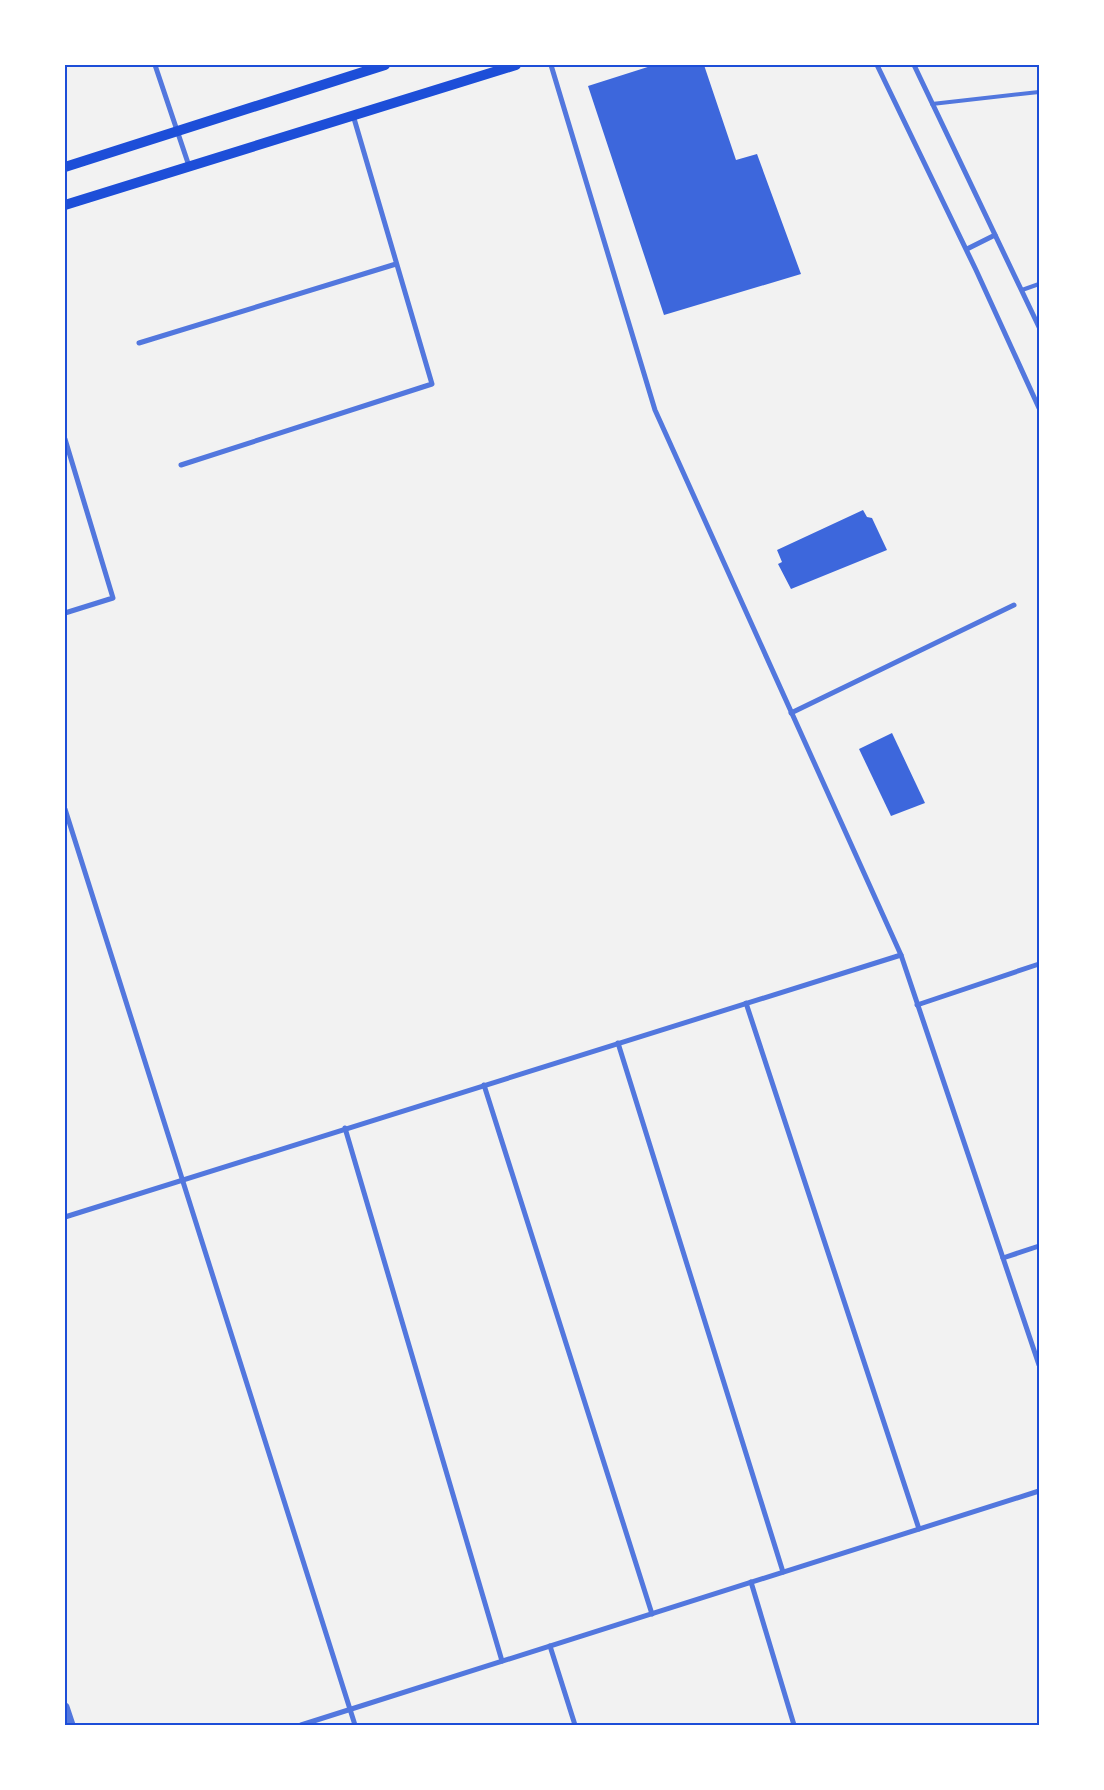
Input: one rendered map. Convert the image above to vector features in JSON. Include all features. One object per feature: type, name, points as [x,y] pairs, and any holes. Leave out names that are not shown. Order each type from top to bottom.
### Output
[{"type":"main road","points":[[65,167],[385,65]]},
{"type":"main road","points":[[65,205],[516,65]]},
{"type":"street","points":[[155,65],[189,166]]},
{"type":"street","points":[[551,65],[655,410],[901,955],[1039,1365]]},
{"type":"street","points":[[877,65],[966,249],[1039,408]]},
{"type":"street","points":[[914,65],[1039,327]]},
{"type":"street","points":[[181,464],[432,384],[352,115]]},
{"type":"street","points":[[966,249],[995,235]]},
{"type":"street","points":[[139,343],[396,264]]},
{"type":"street","points":[[65,439],[113,598],[65,613]]},
{"type":"street","points":[[791,713],[1014,605]]},
{"type":"street","points":[[65,809],[354,1725]]},
{"type":"street","points":[[65,1217],[182,1178],[901,955]]},
{"type":"street","points":[[917,1005],[1039,964]]},
{"type":"street","points":[[746,1003],[919,1529]]},
{"type":"street","points":[[618,1043],[783,1572]]},
{"type":"street","points":[[484,1085],[652,1614]]},
{"type":"street","points":[[345,1128],[502,1661]]},
{"type":"street","points":[[1003,1258],[1039,1246]]},
{"type":"street","points":[[301,1725],[1039,1491]]},
{"type":"street","points":[[751,1582],[794,1725]]},
{"type":"street","points":[[550,1646],[575,1725]]},
{"type":"street","points":[[65,1707],[71,1725]]},
{"type":"lane","points":[[931,104],[1039,92]]},
{"type":"lane","points":[[1022,290],[1039,284]]},
{"type":"building","points":[[654,65],[704,65],[736,160],[757,154],[801,274],[664,315],[588,86]]},
{"type":"building","points":[[863,510],[867,517],[872,518],[887,550],[791,589],[778,564],[782,562],[777,550]]},
{"type":"building","points":[[892,733],[925,803],[891,816],[859,749]]}]
